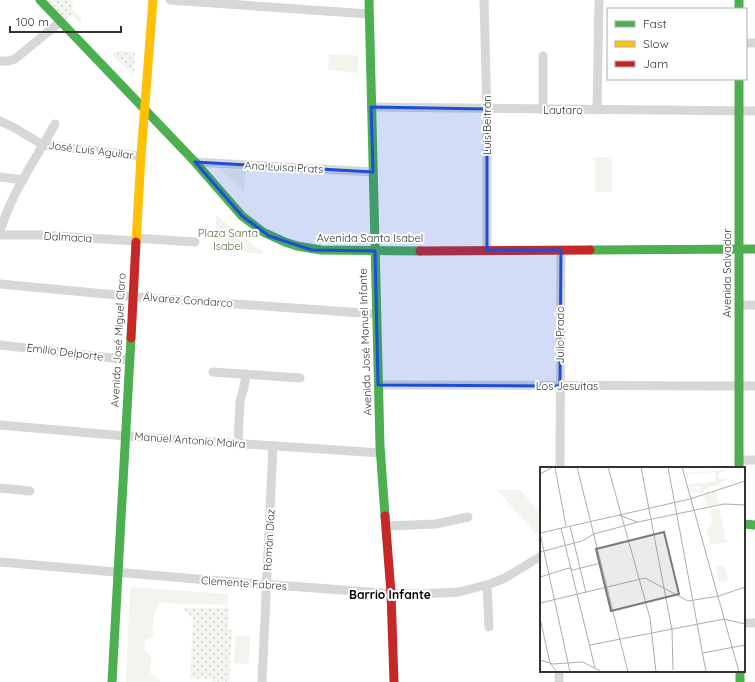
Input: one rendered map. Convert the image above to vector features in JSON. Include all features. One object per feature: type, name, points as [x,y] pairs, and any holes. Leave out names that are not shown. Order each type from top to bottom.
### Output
[{"type":"street","name":"Avenida Santa Isabel","points":[[40,0],[195,162],[242,216],[260,230],[290,245],[312,250],[375,251],[755,249]]},
{"type":"street","name":"Avenida José Miguel Claro","points":[[112,682],[136,239],[153,0]]},
{"type":"street","points":[[170,0],[370,14]]},
{"type":"street","name":"Avenida José Manuel Infante","points":[[369,0],[380,453],[387,526],[394,682]]},
{"type":"street","name":"Luis Beltrán","points":[[484,0],[487,109],[487,250]]},
{"type":"street","points":[[598,110],[599,0]]},
{"type":"street","points":[[0,61],[15,59],[60,22]]},
{"type":"street","points":[[543,56],[543,110]]},
{"type":"street","points":[[123,86],[135,88],[148,78]]},
{"type":"street","name":"Avenida Salvador","points":[[739,80],[739,464]]},
{"type":"street","name":"Lautaro","points":[[371,107],[543,110],[755,111]]},
{"type":"street","name":"José Luis Aguilar","points":[[0,121],[43,145],[141,156]]},
{"type":"street","points":[[0,232],[6,214],[22,180],[55,124]]},
{"type":"street","name":"Ana Luisa Prats","points":[[195,162],[373,172]]},
{"type":"street","points":[[0,177],[22,180]]},
{"type":"street","name":"Dalmacia","points":[[0,235],[40,235],[195,242]]},
{"type":"street","name":"Julio Prado","points":[[560,467],[561,250]]},
{"type":"street","name":"Álvarez Condarco","points":[[0,284],[133,296],[377,314]]},
{"type":"street","points":[[739,305],[755,305]]},
{"type":"street","name":"Emilio Delporte","points":[[0,345],[129,360]]},
{"type":"street","points":[[213,372],[300,378]]},
{"type":"street","points":[[238,444],[240,401],[246,374]]},
{"type":"street","name":"Los Jesuitas","points":[[378,385],[755,386]]},
{"type":"street","name":"Manuel Antonio Maira","points":[[0,426],[380,453]]},
{"type":"street","name":"Román Díaz","points":[[262,682],[273,446]]},
{"type":"street","points":[[739,464],[755,460]]},
{"type":"street","points":[[0,488],[30,491]]},
{"type":"street","points":[[387,526],[436,524],[468,517]]},
{"type":"street","points":[[745,524],[755,525]]},
{"type":"street","name":"Clemente Fabres","points":[[0,562],[118,573],[391,594],[442,594],[487,585],[505,578],[540,557]]},
{"type":"street","points":[[487,585],[489,626]]},
{"type":"street","points":[[745,624],[755,623]]},
{"type":"highlighted area","points":[[371,107],[487,109],[487,250],[561,250],[560,386],[378,385],[375,251],[312,250],[269,236],[242,216],[195,162],[373,172]]},
{"type":"green space","points":[[73,0],[72,9],[81,18],[81,24],[72,14],[65,20],[48,1]]},
{"type":"green space","points":[[118,51],[135,52],[134,76],[113,56],[114,53]]},
{"type":"green space","points":[[329,54],[359,56],[357,73],[328,70]]},
{"type":"green space","points":[[595,157],[612,157],[612,192],[595,192]]},
{"type":"green space","points":[[220,169],[245,171],[244,193]]},
{"type":"green space","name":"Plaza Santa Isabel","points":[[216,215],[265,254],[215,250]]},
{"type":"green space","points":[[497,490],[520,490],[540,512],[540,549],[537,535]]},
{"type":"green space","points":[[132,587],[228,594],[228,605],[162,603],[158,606],[154,617],[153,635],[145,641],[145,650],[151,656],[150,673],[160,680],[160,682],[126,682],[130,589]]},
{"type":"green space","points":[[183,608],[229,608],[228,630],[232,630],[229,682],[212,682],[212,679],[190,678],[193,619]]},
{"type":"green space","points":[[235,636],[250,636],[249,664],[234,663]]},
{"type":"traffic: fast","points":[[40,0],[195,162],[242,216],[263,232],[297,246],[321,250],[420,251]]},
{"type":"traffic: fast","points":[[369,0],[380,446],[385,516]]},
{"type":"traffic: fast","points":[[739,0],[739,8]]},
{"type":"traffic: fast","points":[[739,80],[739,467]]},
{"type":"traffic: fast","points":[[590,250],[755,249]]},
{"type":"traffic: fast","points":[[112,682],[131,338]]},
{"type":"traffic: fast","points":[[745,524],[755,525]]},
{"type":"traffic: fast","points":[[740,672],[740,682]]},
{"type":"traffic: slow","points":[[136,242],[153,0]]},
{"type":"traffic: jam","points":[[131,338],[136,242]]},
{"type":"traffic: jam","points":[[420,251],[590,250]]},
{"type":"traffic: jam","points":[[385,516],[391,593],[394,682]]},
{"type":"district","name":"Barrio Infante","points":[[390,594]]}]
